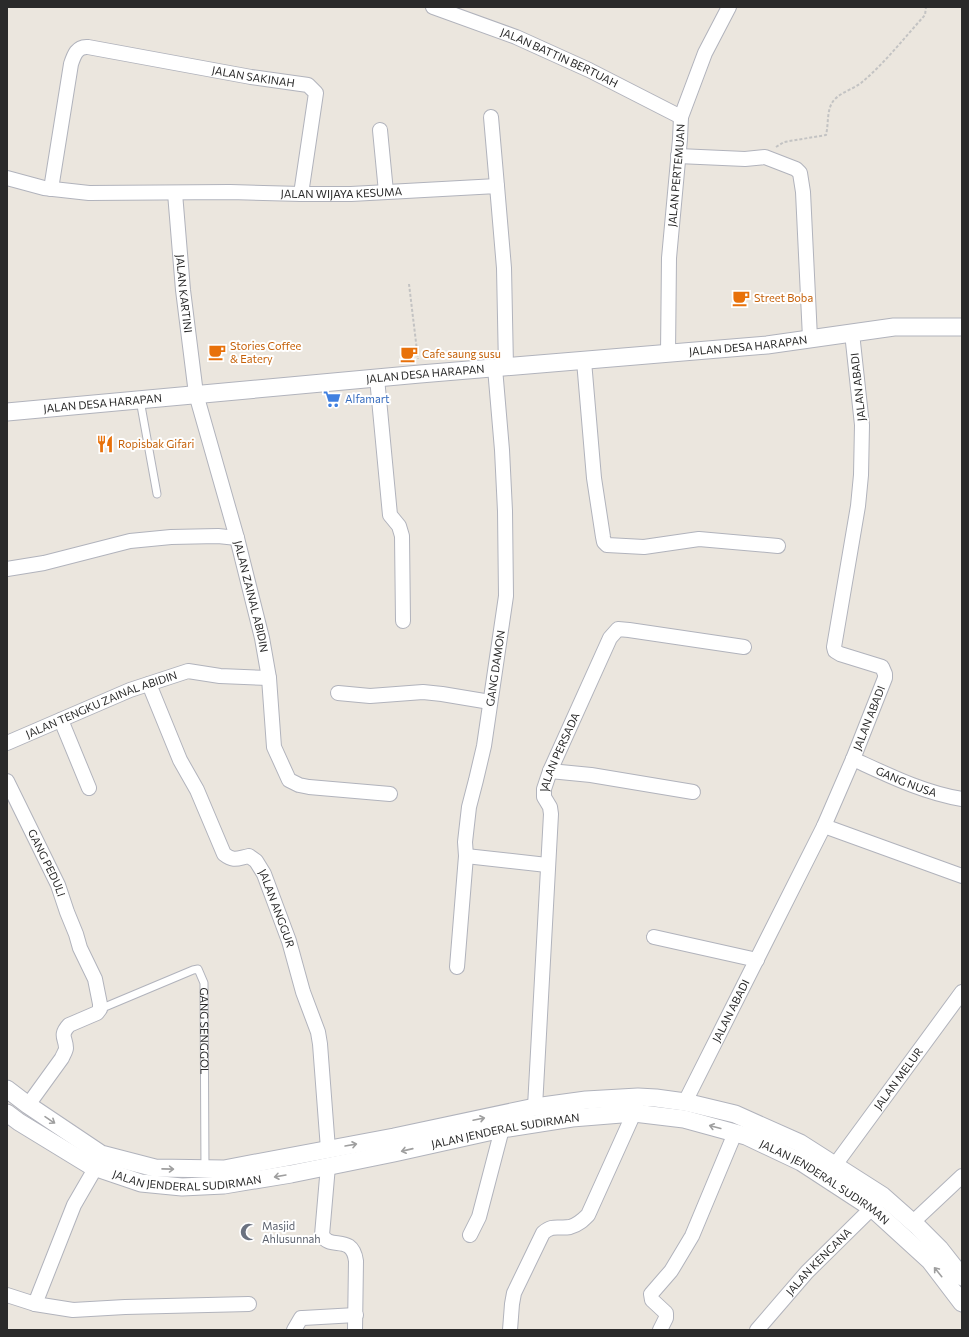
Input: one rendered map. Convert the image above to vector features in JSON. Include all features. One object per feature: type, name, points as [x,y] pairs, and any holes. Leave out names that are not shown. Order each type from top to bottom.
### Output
[{"type":"street","name":"JALAN BATTIN BERTUAH","points":[[433,7],[516,37],[589,70],[680,117]]},
{"type":"street","name":"JALAN PERTEMUAN","points":[[668,353],[669,258],[680,139],[680,117],[705,53],[729,7]]},
{"type":"street","name":"JALAN SAKINAH","points":[[51,189],[71,64],[78,49],[88,47],[251,77],[308,85],[316,93],[301,194]]},
{"type":"street","points":[[491,116],[504,268],[500,367]]},
{"type":"street","points":[[380,130],[386,192]]},
{"type":"street","points":[[678,156],[745,159],[764,157],[796,169],[800,173],[802,181],[810,338]]},
{"type":"street","name":"JALAN WIJAYA KESUMA","points":[[7,178],[51,189],[89,193],[230,192],[350,194],[497,186]]},
{"type":"street","name":"JALAN KARTINI","points":[[175,193],[183,290],[196,394]]},
{"type":"street","name":"JALAN DESA HARAPAN","points":[[7,412],[420,374],[767,345],[894,327],[962,327]]},
{"type":"street","name":"JALAN ABADI","points":[[685,1102],[824,826],[886,678],[882,668],[840,654],[834,649],[858,506],[861,476],[862,425],[852,333]]},
{"type":"street","points":[[584,361],[594,478],[603,537],[604,542],[607,545],[644,547],[699,539],[778,546]]},
{"type":"street","name":"GANG DAMON","points":[[457,966],[466,856],[465,842],[469,807],[484,746],[506,596],[505,511],[500,367]]},
{"type":"street","points":[[377,378],[390,515],[399,526],[402,536],[403,621]]},
{"type":"street","name":"JALAN ZAINAL ABIDIN","points":[[196,394],[262,638],[269,678],[274,747],[289,780],[299,785],[309,787],[390,794]]},
{"type":"street","points":[[7,569],[44,563],[130,541],[171,537],[218,536],[236,538]]},
{"type":"street","name":"JALAN PERSADA","points":[[534,1107],[551,814],[550,807],[544,797],[544,789],[550,771],[578,708],[610,638],[618,630],[630,630],[744,647]]},
{"type":"street","name":"JALAN TENGKU ZAINAL ABIDIN","points":[[7,743],[149,684],[188,671],[220,676],[269,678]]},
{"type":"street","name":"JALAN ANGGUR","points":[[149,684],[180,760],[197,790],[224,854],[230,858],[237,859],[249,856],[256,861],[264,874],[289,941],[303,992],[318,1032],[328,1149]]},
{"type":"street","points":[[338,693],[370,696],[423,692],[490,702]]},
{"type":"street","points":[[61,720],[89,788]]},
{"type":"street","name":"GANG NUSA","points":[[853,759],[919,787],[949,797],[962,799]]},
{"type":"street","points":[[550,771],[591,775],[693,792]]},
{"type":"street","name":"GANG PEDULI","points":[[7,781],[58,885],[80,948],[95,979],[100,1009]]},
{"type":"street","points":[[824,826],[962,876]]},
{"type":"street","points":[[466,856],[547,865]]},
{"type":"street","points":[[654,937],[757,960]]},
{"type":"street","name":"JALAN MELUR","points":[[835,1165],[962,992]]},
{"type":"street","points":[[28,1105],[62,1058],[66,1049],[63,1038],[66,1028],[69,1025],[97,1013],[100,1009]]},
{"type":"street","name":"JALAN JENDERAL SUDIRMAN","points":[[7,1089],[28,1105],[101,1154],[155,1168],[224,1169],[394,1137],[534,1107],[586,1100],[636,1105],[746,1136],[801,1162],[913,1222],[960,1269]]},
{"type":"street","name":"JALAN JENDERAL SUDIRMAN","points":[[7,1113],[19,1122],[91,1166],[141,1183],[182,1187],[224,1185],[328,1166],[502,1129],[572,1118],[636,1105],[656,1098],[685,1102],[735,1114],[800,1143],[835,1165],[878,1203],[930,1261],[962,1303]]},
{"type":"street","points":[[510,1330],[514,1293],[543,1233],[548,1228],[570,1227],[581,1222],[588,1215],[636,1105]]},
{"type":"street","points":[[470,1235],[479,1217],[502,1129]]},
{"type":"street","points":[[660,1330],[666,1318],[666,1313],[652,1300],[651,1294],[671,1271],[692,1236],[735,1133]]},
{"type":"street","points":[[328,1166],[322,1236],[326,1240],[348,1245],[354,1253],[356,1261],[355,1330]]},
{"type":"street","points":[[35,1304],[74,1205],[96,1167]]},
{"type":"street","points":[[913,1222],[962,1176]]},
{"type":"street","name":"JALAN KENCANA","points":[[757,1330],[807,1272],[878,1203]]},
{"type":"street","points":[[7,1295],[35,1304],[73,1310],[125,1307],[248,1304]]},
{"type":"street","points":[[294,1330],[301,1318],[356,1315]]},
{"type":"lane","points":[[140,399],[157,494]]},
{"type":"lane","name":"GANG SENGGOL","points":[[100,1009],[198,969],[204,983],[205,1169]]},
{"type":"path","points":[[764,157],[784,142],[826,135],[828,127],[828,112],[834,99],[860,84],[873,72],[925,15],[926,7]]},
{"type":"path","points":[[409,284],[420,374]]},
{"type":"place","name":"Street Boba","points":[[741,298]]},
{"type":"place","name":"Stories Coffee & Eatery","points":[[217,352]]},
{"type":"place","name":"Cafe saung susu","points":[[409,354]]},
{"type":"place","name":"Alfamart","points":[[332,399]]},
{"type":"place","name":"Ropisbak Gifari","points":[[105,444]]},
{"type":"place","name":"Masjid Ahlusunnah","points":[[249,1232]]}]
